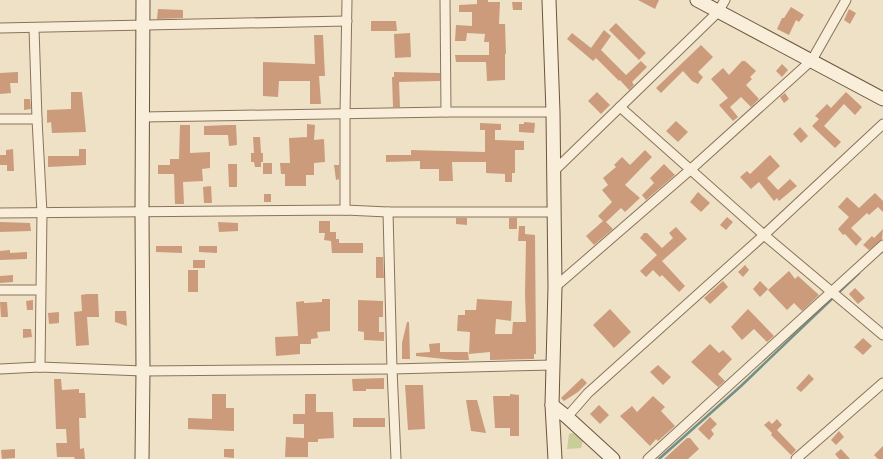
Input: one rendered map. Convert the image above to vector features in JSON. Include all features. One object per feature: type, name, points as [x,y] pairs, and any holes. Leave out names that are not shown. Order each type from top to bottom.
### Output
[{"type":"street","points":[[142,459],[143,0]]},
{"type":"street","points":[[345,210],[345,114],[348,0]]},
{"type":"street","points":[[445,0],[446,112]]},
{"type":"street","points":[[549,0],[554,171],[555,287],[552,405],[555,459]]},
{"type":"street","points":[[697,0],[883,99]]},
{"type":"street","points":[[554,171],[718,12],[725,0]]},
{"type":"street","points":[[555,287],[690,170],[812,60],[846,0]]},
{"type":"street","points":[[0,28],[347,21]]},
{"type":"street","points":[[34,28],[42,214],[40,367]]},
{"type":"street","points":[[620,107],[764,235],[883,335]]},
{"type":"street","points":[[142,117],[446,112],[553,112]]},
{"type":"street","points":[[0,118],[37,119]]},
{"type":"street","points":[[567,417],[588,393],[764,235],[883,124]]},
{"type":"street","points":[[0,214],[345,210],[388,212],[554,212]]},
{"type":"street","points":[[388,212],[396,459]]},
{"type":"street","points":[[648,459],[883,244]]},
{"type":"street","points":[[0,290],[40,290]]},
{"type":"street","points":[[0,369],[40,367],[143,371],[392,369],[553,365]]},
{"type":"street","points":[[796,459],[883,383]]},
{"type":"street","points":[[552,405],[613,459]]},
{"type":"green space","points":[[573,433],[583,441],[581,448],[567,449],[569,434]]},
{"type":"building","points":[[477,0],[500,2],[499,24],[505,24],[505,80],[487,81],[486,62],[456,62],[455,55],[489,55],[489,42],[484,42],[485,34],[467,33],[466,41],[455,41],[456,25],[472,26],[472,12],[459,12],[459,5],[477,4]]},
{"type":"building","points":[[638,0],[659,0],[655,9]]},
{"type":"building","points":[[512,2],[522,2],[522,10],[513,10]]},
{"type":"building","points":[[791,7],[804,15],[799,22],[796,20],[789,35],[777,29],[782,18],[784,18]]},
{"type":"building","points":[[158,9],[183,10],[183,18],[157,19]]},
{"type":"building","points":[[849,9],[856,13],[850,24],[844,20]]},
{"type":"building","points":[[371,21],[396,21],[397,31],[371,31]]},
{"type":"building","points":[[616,23],[646,53],[639,60],[609,30]]},
{"type":"building","points":[[604,30],[611,36],[601,50],[626,75],[641,61],[647,67],[632,82],[634,85],[629,90],[596,58],[593,61],[567,39],[572,33],[591,48]]},
{"type":"building","points":[[410,33],[411,57],[395,58],[394,34]]},
{"type":"building","points":[[314,35],[323,35],[325,76],[319,76],[321,104],[310,104],[310,81],[279,81],[278,97],[263,96],[263,62],[315,64]]},
{"type":"building","points":[[701,45],[713,57],[698,72],[703,77],[698,84],[692,81],[683,71],[661,93],[656,88]]},
{"type":"building","points":[[742,61],[745,61],[756,71],[750,77],[752,79],[746,85],[759,99],[751,107],[741,97],[730,107],[738,117],[733,121],[719,105],[728,98],[711,79],[723,68],[729,75]]},
{"type":"building","points":[[782,64],[788,70],[782,77],[776,71]]},
{"type":"building","points":[[18,72],[18,83],[10,83],[11,93],[0,94],[0,73]]},
{"type":"building","points":[[394,72],[440,73],[440,81],[399,82],[400,107],[393,107],[392,77],[394,77]]},
{"type":"building","points":[[71,92],[82,92],[86,132],[52,133],[51,122],[47,123],[47,110],[71,109]]},
{"type":"building","points":[[597,92],[610,105],[601,114],[588,101]]},
{"type":"building","points":[[846,92],[862,107],[855,115],[844,104],[824,126],[841,142],[835,148],[812,126],[819,119],[815,116],[827,104],[831,108]]},
{"type":"building","points":[[785,93],[789,99],[784,103],[780,97]]},
{"type":"building","points":[[24,99],[30,99],[31,109],[24,110]]},
{"type":"building","points":[[676,121],[688,132],[678,142],[666,131]]},
{"type":"building","points":[[524,122],[535,123],[534,133],[519,132],[519,124],[524,124]]},
{"type":"building","points":[[480,123],[501,124],[501,130],[495,130],[495,140],[524,141],[524,150],[515,150],[515,173],[512,173],[512,182],[505,182],[505,174],[486,173],[486,162],[452,162],[453,181],[439,181],[439,169],[420,169],[420,161],[386,162],[386,155],[411,155],[411,150],[485,152],[485,130],[480,130]]},
{"type":"building","points":[[307,124],[315,125],[314,140],[324,139],[325,162],[314,163],[314,175],[306,175],[306,186],[285,186],[285,174],[281,174],[280,163],[290,163],[289,138],[307,137]]},
{"type":"building","points":[[180,125],[190,125],[190,153],[210,152],[210,168],[202,169],[203,181],[183,182],[184,204],[175,204],[174,174],[158,174],[158,165],[170,165],[170,159],[179,159]]},
{"type":"building","points":[[236,125],[237,145],[229,146],[228,135],[204,135],[204,126]]},
{"type":"building","points":[[800,127],[808,136],[801,143],[793,134]]},
{"type":"building","points":[[253,137],[260,137],[261,153],[263,153],[263,162],[261,162],[261,167],[255,167],[254,162],[251,162],[251,153],[254,153]]},
{"type":"building","points":[[13,149],[14,171],[7,171],[7,165],[0,165],[0,155],[6,155],[6,150]]},
{"type":"building","points":[[79,149],[86,149],[86,156],[79,156]]},
{"type":"building","points":[[645,150],[652,157],[625,185],[640,198],[625,212],[621,208],[606,222],[613,229],[594,245],[586,236],[603,221],[598,216],[612,202],[602,190],[608,185],[603,178],[616,167],[614,165],[622,157],[630,165]]},
{"type":"building","points":[[770,155],[780,166],[767,178],[778,190],[790,179],[797,186],[779,201],[777,198],[774,201],[759,182],[751,189],[740,177],[747,171],[750,174]]},
{"type":"building","points":[[48,156],[86,156],[86,165],[48,167]]},
{"type":"building","points":[[263,163],[272,163],[272,174],[263,174]]},
{"type":"building","points":[[228,164],[237,164],[237,187],[229,187]]},
{"type":"building","points":[[664,164],[675,175],[646,200],[642,195],[654,183],[650,178]]},
{"type":"building","points":[[334,165],[339,165],[339,179],[336,180]]},
{"type":"building","points":[[211,186],[212,203],[204,203],[203,187]]},
{"type":"building","points":[[698,192],[710,203],[701,212],[690,202]]},
{"type":"building","points":[[875,193],[883,201],[883,212],[878,207],[869,215],[867,213],[851,228],[862,239],[856,246],[838,229],[849,217],[838,207],[847,197],[859,208]]},
{"type":"building","points":[[264,194],[271,194],[271,202],[264,202]]},
{"type":"building","points":[[727,217],[733,222],[726,230],[720,225]]},
{"type":"building","points":[[456,218],[467,218],[467,225],[456,224]]},
{"type":"building","points":[[509,218],[517,218],[517,229],[509,229]]},
{"type":"building","points":[[319,221],[330,221],[330,232],[336,232],[336,239],[339,239],[339,243],[363,243],[363,253],[332,253],[331,241],[324,240],[325,233],[319,233]]},
{"type":"building","points":[[0,222],[30,223],[31,231],[0,232]]},
{"type":"building","points":[[218,222],[238,223],[238,231],[219,232]]},
{"type":"building","points":[[519,226],[525,226],[525,234],[535,235],[536,354],[534,354],[534,359],[490,360],[490,352],[469,354],[470,332],[457,331],[458,315],[465,315],[465,310],[476,310],[477,299],[512,301],[511,321],[496,319],[495,334],[512,334],[513,322],[526,322],[526,241],[518,241]]},
{"type":"building","points":[[676,227],[687,239],[662,261],[685,286],[679,292],[662,275],[660,277],[653,270],[646,277],[640,271],[657,255],[640,238],[644,233],[647,233],[662,248],[673,238],[669,233]]},
{"type":"building","points":[[883,229],[882,239],[869,250],[863,245],[872,236],[874,238]]},
{"type":"building","points":[[156,246],[182,246],[182,253],[156,252]]},
{"type":"building","points":[[199,246],[217,246],[217,253],[199,252]]},
{"type":"building","points":[[10,250],[10,253],[27,252],[27,259],[0,260],[0,251]]},
{"type":"building","points":[[376,257],[383,257],[384,278],[376,278]]},
{"type":"building","points":[[193,260],[205,260],[205,268],[193,268]]},
{"type":"building","points":[[745,265],[749,270],[743,277],[738,272]]},
{"type":"building","points":[[188,270],[198,270],[198,292],[188,292]]},
{"type":"building","points":[[789,271],[795,279],[798,276],[819,295],[802,311],[794,303],[787,310],[768,290]]},
{"type":"building","points":[[13,275],[13,282],[0,283],[0,276]]},
{"type":"building","points":[[723,281],[728,287],[710,304],[704,298]]},
{"type":"building","points":[[760,281],[768,289],[760,297],[753,289]]},
{"type":"building","points":[[855,288],[865,298],[858,304],[849,294]]},
{"type":"building","points":[[98,294],[99,317],[87,317],[89,345],[76,346],[74,312],[82,311],[81,295]]},
{"type":"building","points":[[322,299],[330,299],[330,331],[317,332],[318,338],[311,339],[311,344],[300,344],[300,354],[276,356],[275,337],[298,336],[296,302],[322,302]]},
{"type":"building","points":[[33,300],[33,310],[27,310],[26,301]]},
{"type":"building","points":[[358,300],[383,301],[383,317],[379,317],[379,332],[384,332],[384,341],[364,340],[364,332],[358,331]]},
{"type":"building","points":[[0,302],[7,302],[8,317],[1,317]]},
{"type":"building","points":[[610,309],[631,332],[614,348],[593,325]]},
{"type":"building","points":[[748,309],[774,336],[767,342],[754,329],[742,340],[731,327]]},
{"type":"building","points":[[115,311],[126,311],[127,326],[115,322]]},
{"type":"building","points":[[59,312],[59,323],[49,324],[48,313]]},
{"type":"building","points":[[407,322],[409,322],[410,359],[402,359],[402,343]]},
{"type":"building","points":[[23,329],[31,329],[32,337],[23,338]]},
{"type":"building","points":[[863,338],[872,346],[863,355],[854,347]]},
{"type":"building","points":[[440,343],[440,352],[468,352],[469,360],[416,356],[416,353],[430,352],[429,344]]},
{"type":"building","points":[[710,344],[719,353],[723,350],[732,359],[718,374],[725,381],[718,387],[691,362]]},
{"type":"building","points":[[658,365],[671,377],[663,385],[650,372]]},
{"type":"building","points":[[809,374],[814,379],[801,392],[796,388]]},
{"type":"building","points":[[384,378],[384,389],[353,391],[352,379]]},
{"type":"building","points":[[582,378],[587,383],[578,392],[564,401],[561,398]]},
{"type":"building","points":[[54,379],[61,379],[62,390],[79,389],[79,393],[85,393],[86,418],[79,418],[80,449],[84,448],[85,459],[75,459],[74,457],[57,457],[56,443],[67,443],[66,429],[56,429]]},
{"type":"building","points":[[405,385],[423,385],[425,429],[408,430]]},
{"type":"building","points":[[212,394],[226,394],[226,408],[234,408],[234,431],[188,429],[188,418],[212,419]]},
{"type":"building","points":[[305,394],[316,394],[316,412],[333,412],[334,438],[318,439],[318,442],[308,442],[308,457],[285,457],[286,437],[304,438],[304,424],[293,424],[293,414],[305,414]]},
{"type":"building","points":[[510,394],[519,395],[519,436],[510,436],[510,428],[495,428],[493,396],[510,396]]},
{"type":"building","points":[[653,396],[665,407],[661,411],[675,426],[658,441],[656,439],[650,446],[620,416],[632,406],[637,412]]},
{"type":"building","points":[[466,400],[477,400],[486,433],[471,431]]},
{"type":"building","points":[[599,405],[609,415],[600,424],[590,414]]},
{"type":"building","points":[[710,417],[717,424],[711,430],[714,434],[709,440],[698,429]]},
{"type":"building","points":[[353,418],[385,418],[385,427],[353,427]]},
{"type":"building","points":[[777,419],[782,425],[777,430],[796,450],[791,455],[771,435],[772,433],[764,425],[769,421],[772,424]]},
{"type":"building","points":[[839,431],[844,437],[836,445],[831,440]]},
{"type":"building","points":[[687,438],[690,438],[699,449],[688,459],[664,459]]},
{"type":"building","points":[[883,446],[883,459],[878,459],[874,455]]},
{"type":"building","points":[[15,449],[15,458],[2,459],[1,450]]},
{"type":"building","points":[[224,449],[234,449],[234,458],[224,457]]},
{"type":"building","points":[[841,449],[850,459],[839,459],[835,454]]},
{"type":"waterway","points":[[659,459],[741,386],[859,273]]}]
